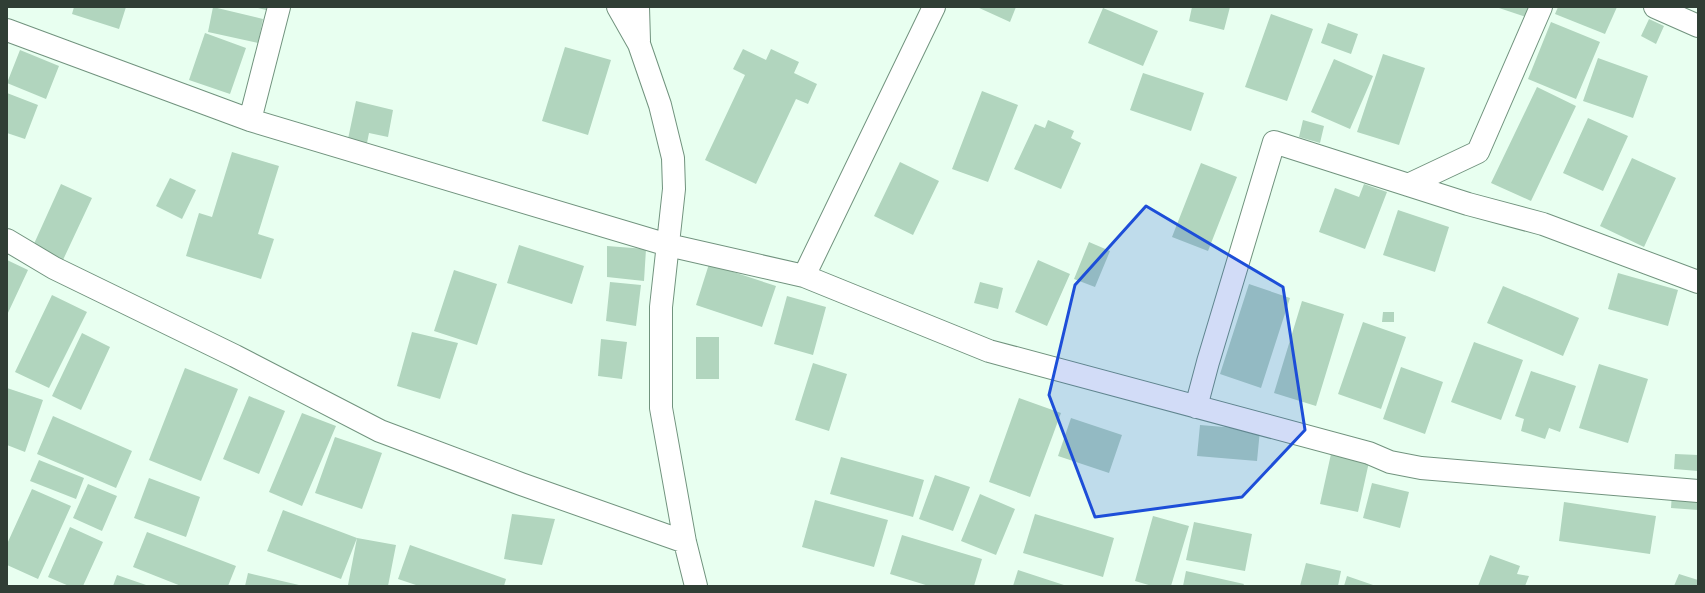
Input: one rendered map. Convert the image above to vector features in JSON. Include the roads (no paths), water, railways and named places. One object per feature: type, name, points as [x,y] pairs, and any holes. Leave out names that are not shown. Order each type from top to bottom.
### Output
[{"type":"street","points":[[250,120],[279,7]]},
{"type":"street","points":[[618,7],[639,44],[660,105],[673,158],[674,189],[661,307],[661,408],[685,542],[696,586]]},
{"type":"street","points":[[638,7],[639,44]]},
{"type":"street","points":[[804,276],[934,7]]},
{"type":"street","points":[[1408,184],[1478,152],[1541,7]]},
{"type":"street","points":[[1655,7],[1697,22]]},
{"type":"street","points":[[7,30],[250,120],[668,246],[804,276],[989,351],[1369,453],[1390,462],[1422,468],[1698,491]]},
{"type":"street","points":[[1196,407],[1210,354],[1274,142],[1468,204],[1543,224],[1698,282]]},
{"type":"street","points":[[7,240],[54,268],[235,356],[380,431],[521,484],[685,542]]}]
